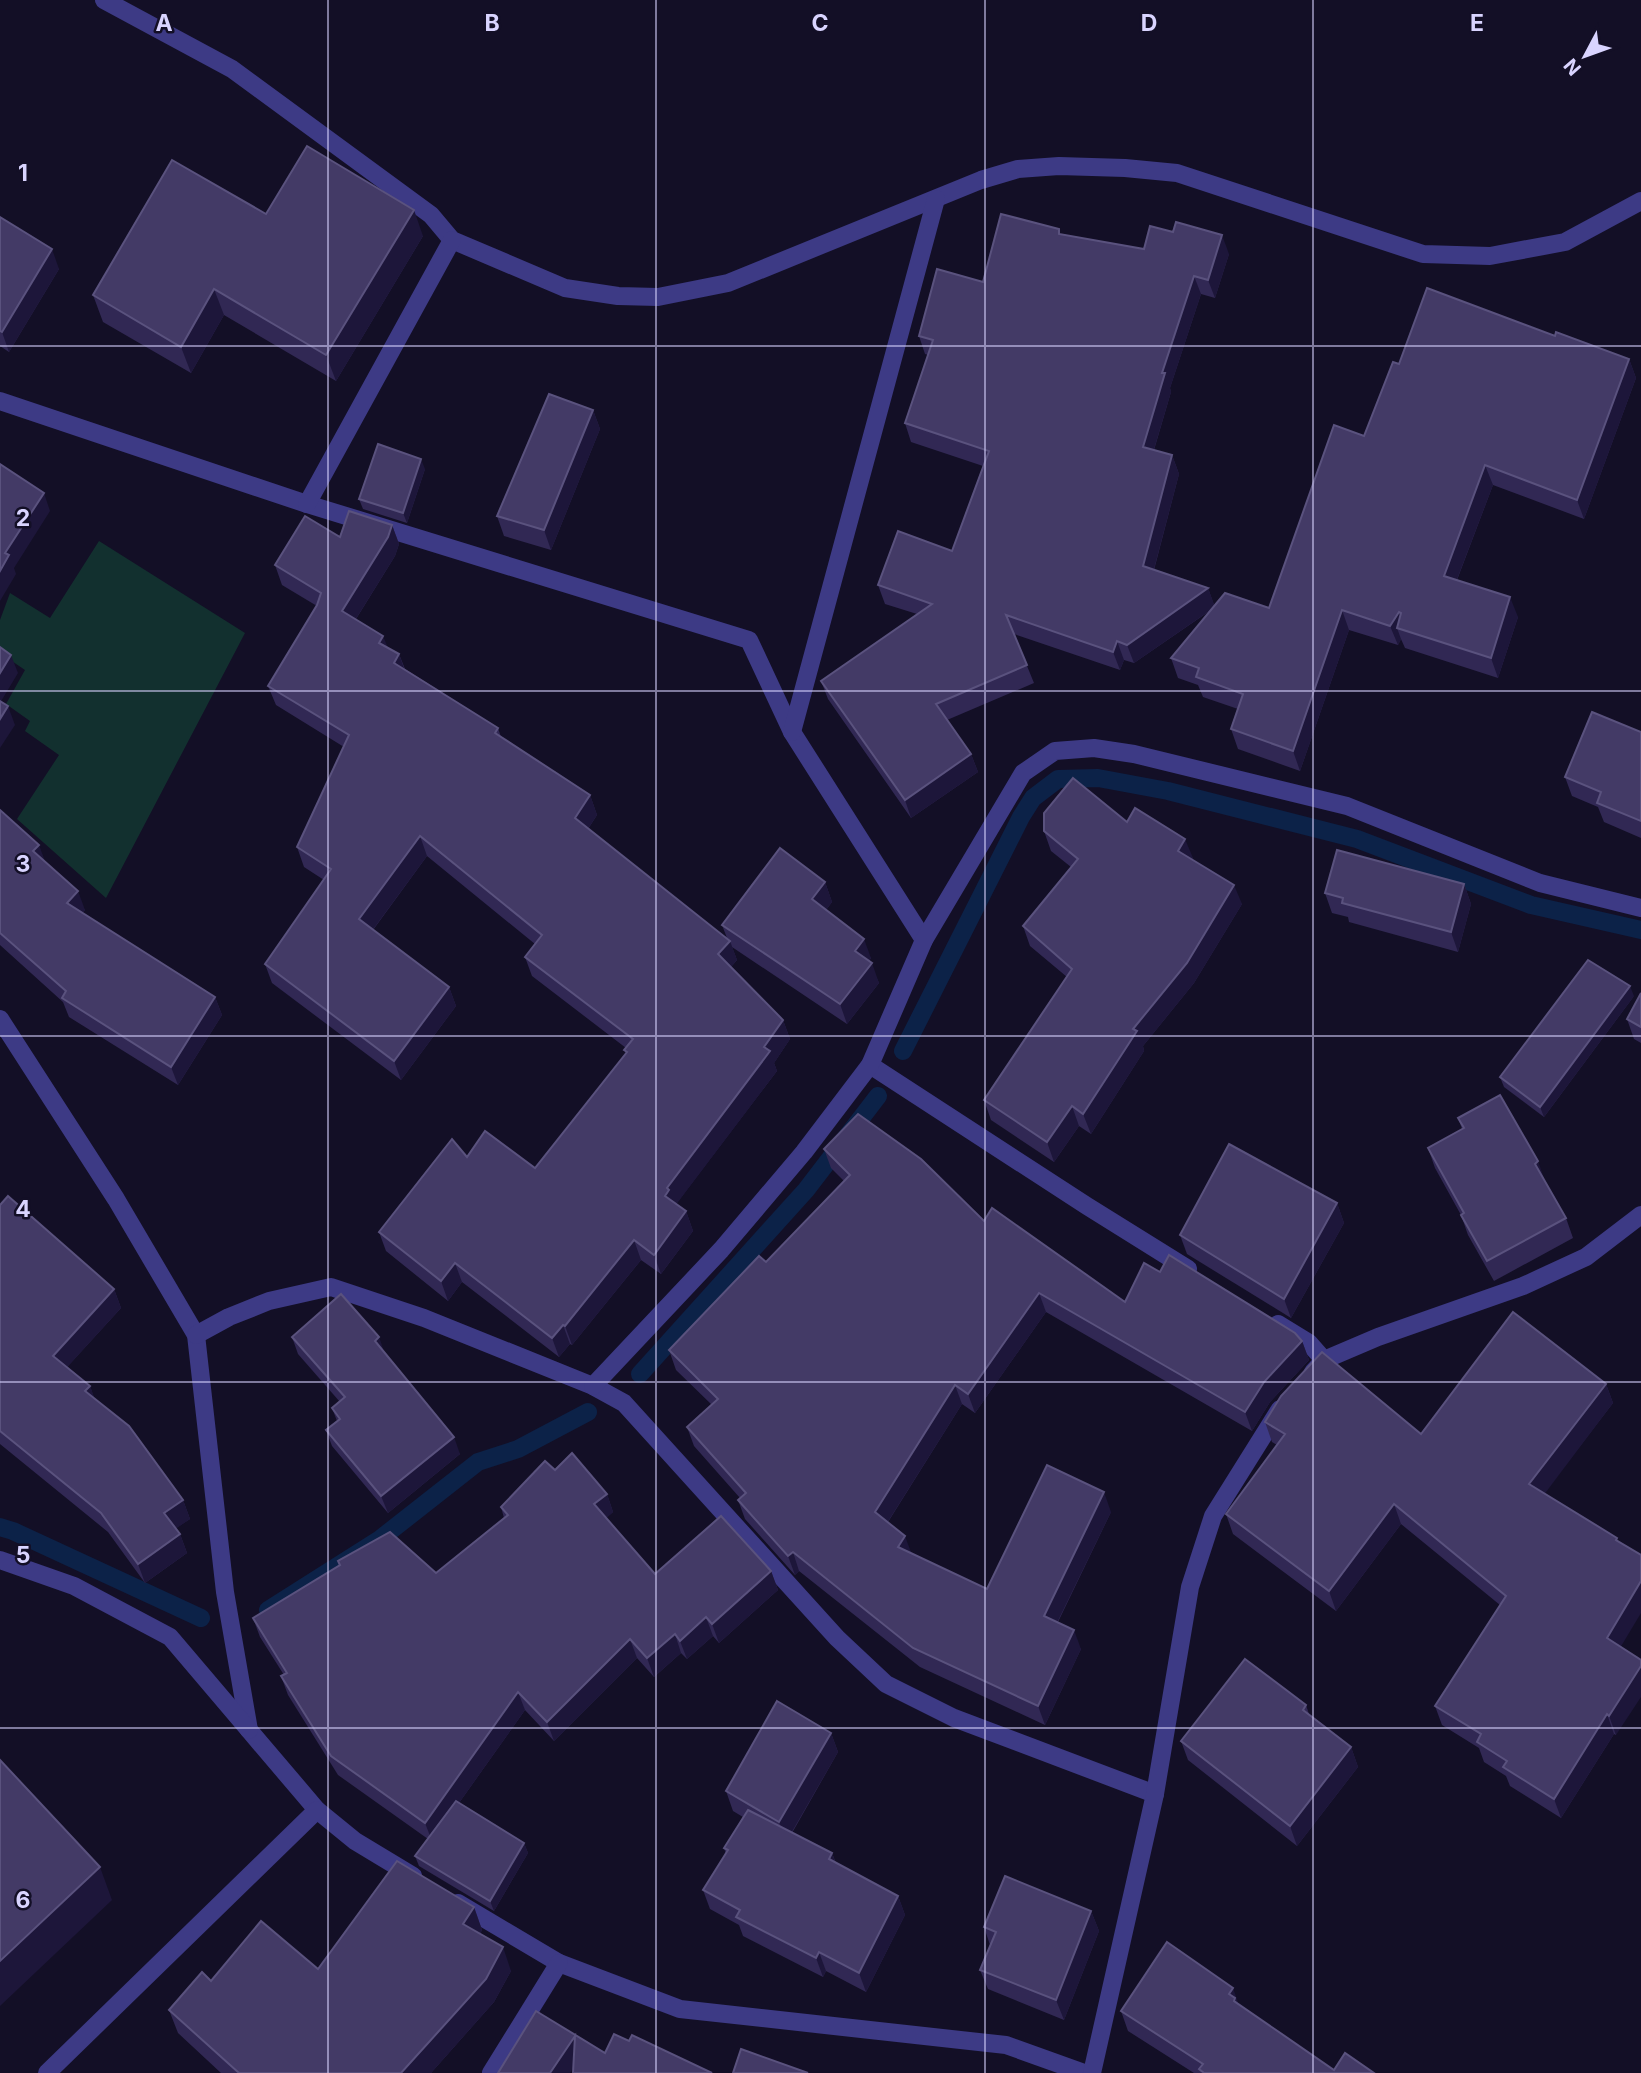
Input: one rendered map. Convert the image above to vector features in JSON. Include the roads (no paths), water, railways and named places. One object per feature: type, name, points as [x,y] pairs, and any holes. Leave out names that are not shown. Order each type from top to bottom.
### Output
[{"type":"street","points":[[104,0],[232,69],[431,215],[452,240],[565,288],[618,296],[658,297],[728,283],[981,180],[1018,169],[1059,166],[1177,173],[1423,254],[1490,256],[1565,242],[1641,201]]},
{"type":"street","points":[[792,732],[936,198]]},
{"type":"street","points":[[307,504],[452,240]]},
{"type":"street","points":[[0,401],[307,504],[748,640],[792,732],[924,940]]},
{"type":"street","points":[[593,1386],[721,1250],[804,1152],[870,1065],[924,940],[1023,773],[1055,751],[1094,748],[1134,754],[1347,806],[1540,883],[1641,908]]},
{"type":"street","points":[[0,1019],[116,1199],[196,1335],[225,1592],[248,1730]]},
{"type":"street","points":[[870,1065],[1087,1206],[1204,1278]]},
{"type":"street","points":[[1093,2073],[1155,1794],[1191,1587],[1213,1516],[1279,1409],[1324,1360],[1378,1337],[1535,1280],[1586,1257],[1641,1215]]},
{"type":"street","points":[[196,1335],[229,1317],[269,1301],[331,1287],[424,1318],[593,1386],[624,1404],[837,1638],[886,1685],[954,1718],[1155,1794]]},
{"type":"street","points":[[1262,1314],[1309,1343],[1324,1360]]},
{"type":"street","points":[[0,1560],[74,1586],[170,1637],[317,1810],[355,1841],[559,1963],[680,2009],[1006,2045],[1084,2073]]},
{"type":"street","points":[[47,2073],[317,1810]]},
{"type":"street","points":[[491,2073],[559,1963]]},
{"type":"waterway","points":[[903,1051],[1021,817],[1033,798],[1058,779],[1098,778],[1168,791],[1357,839],[1531,905],[1641,930]]},
{"type":"waterway","points":[[640,1374],[806,1190],[878,1096]]},
{"type":"waterway","points":[[268,1610],[380,1539],[478,1462],[518,1449],[588,1412]]},
{"type":"waterway","points":[[0,1527],[201,1618]]}]
